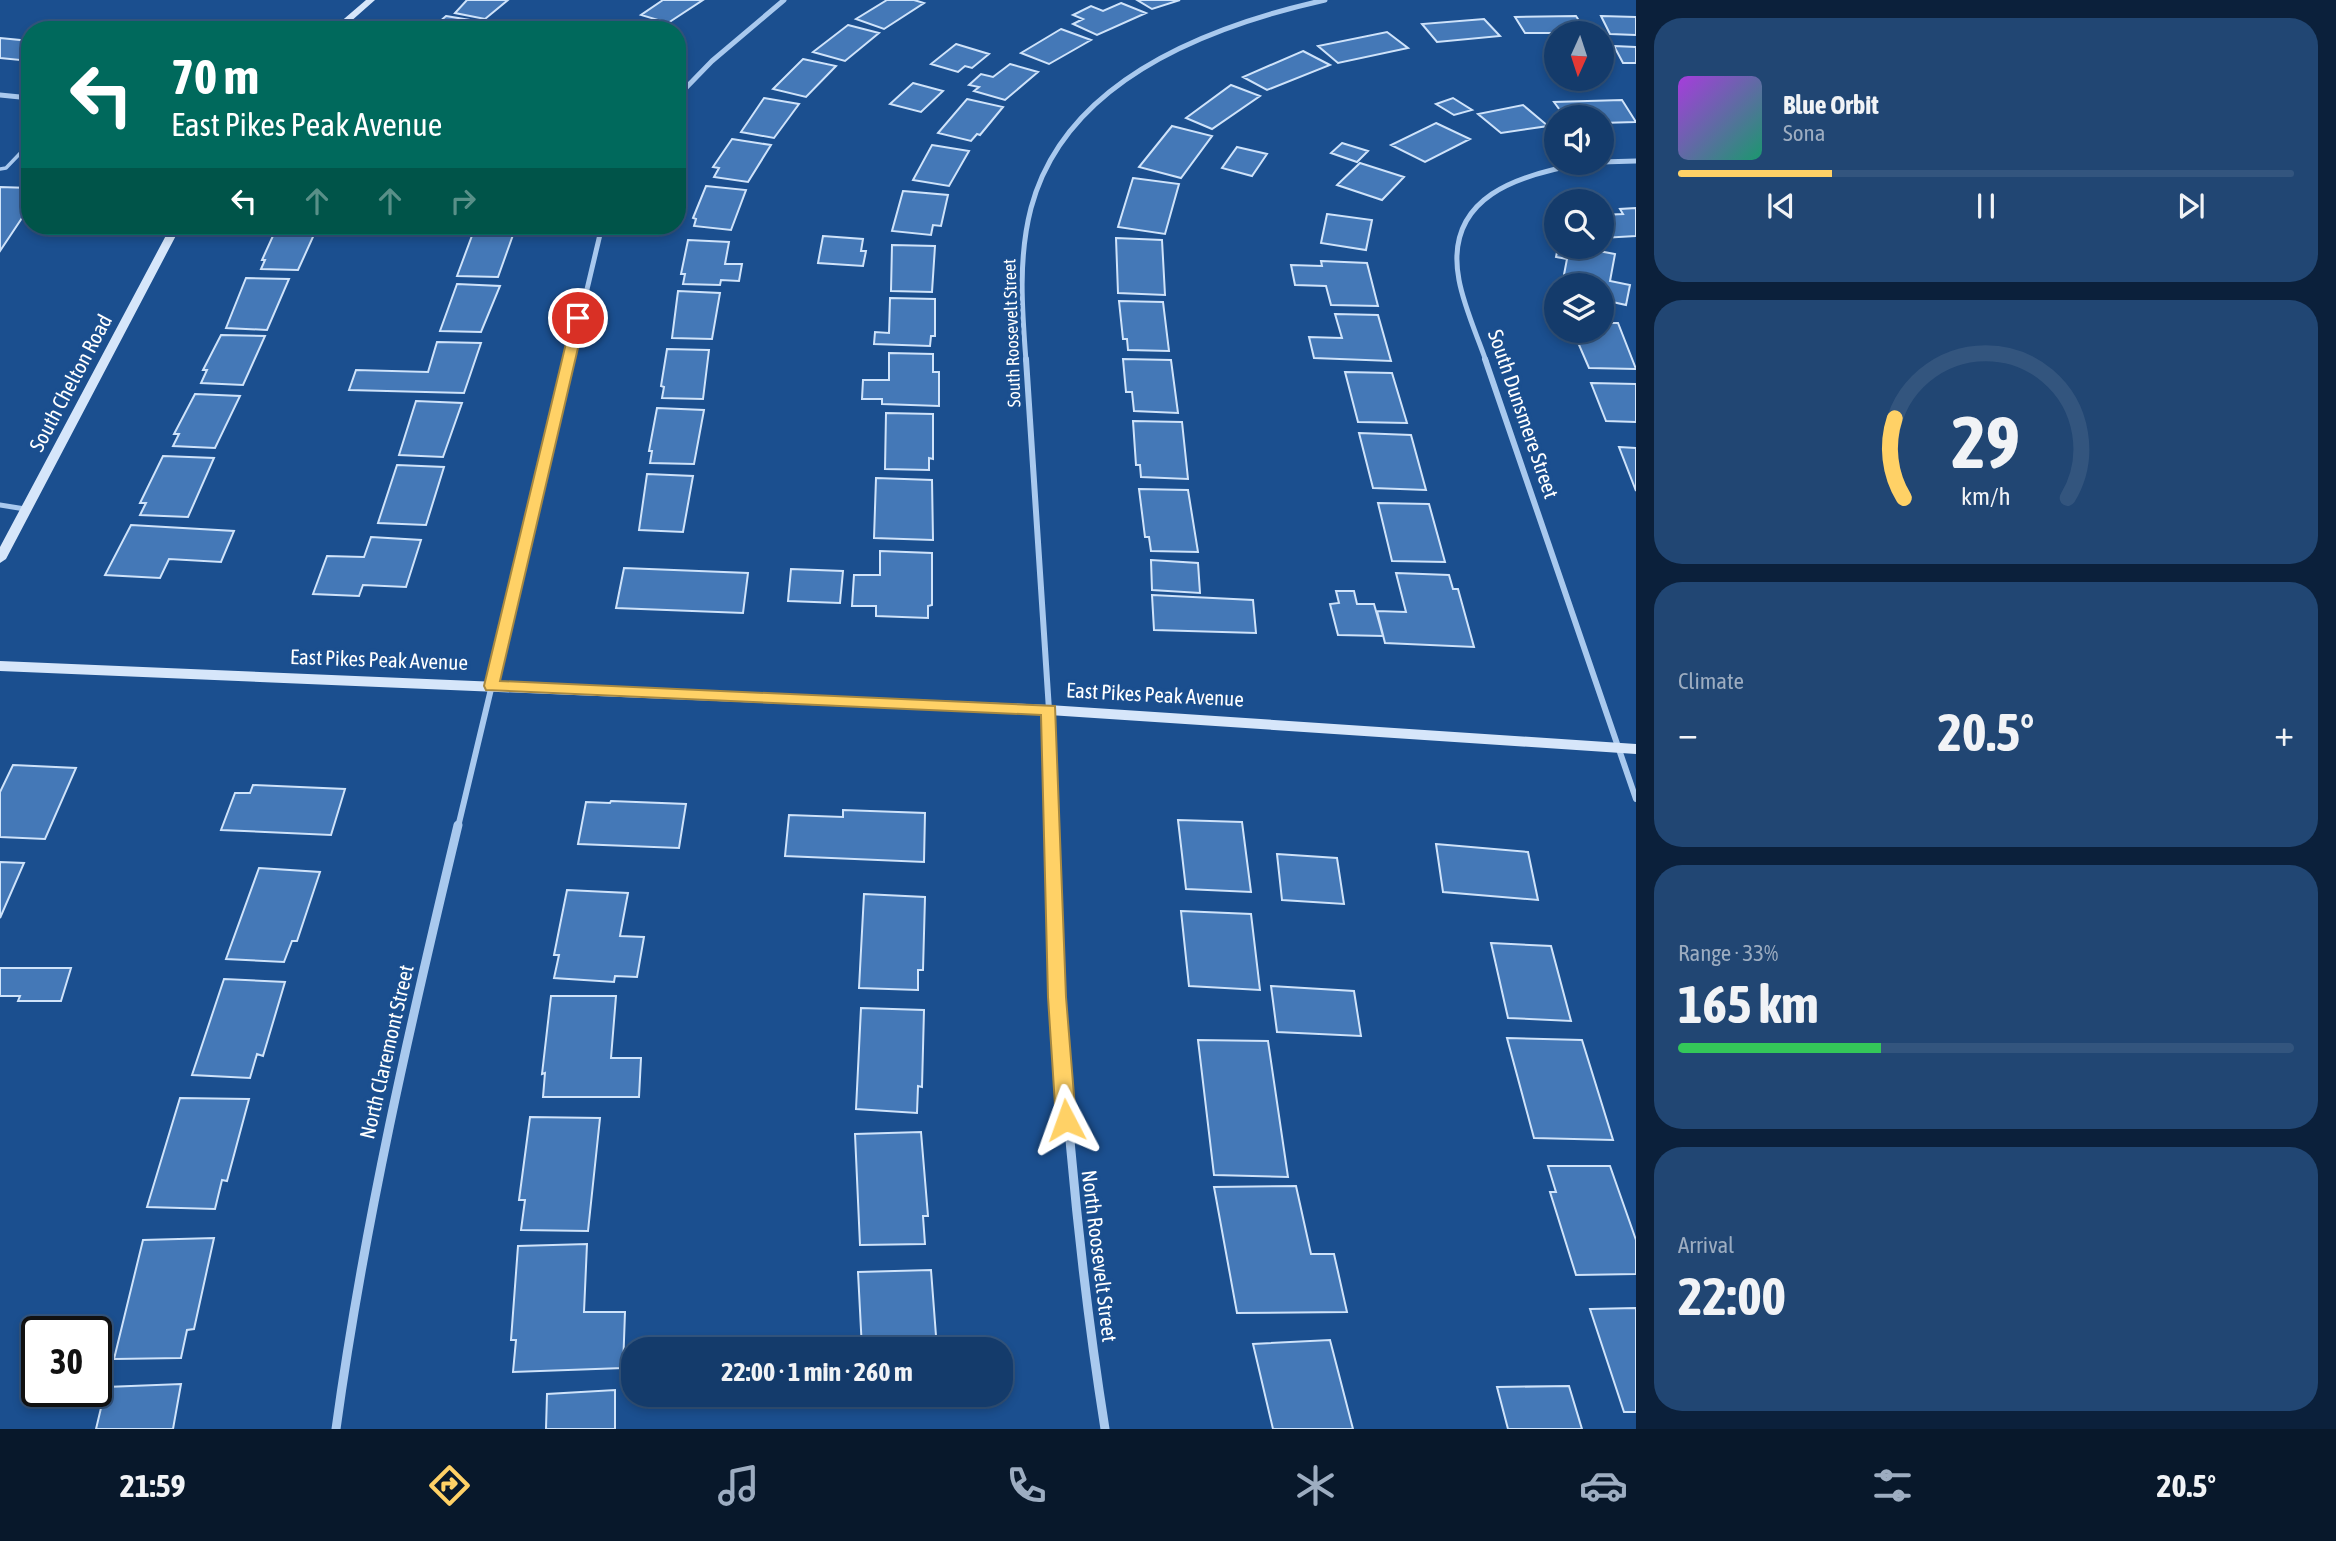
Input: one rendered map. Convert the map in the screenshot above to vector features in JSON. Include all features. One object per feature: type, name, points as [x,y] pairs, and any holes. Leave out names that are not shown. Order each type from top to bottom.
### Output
[{"type":"main road","points":[[346,21],[371,0]]},
{"type":"main road","name":"South Chelton Road","points":[[0,559],[171,235]]},
{"type":"main road","name":"East Pikes Peak Avenue","points":[[0,666],[1049,710],[1636,749]]},
{"type":"street","points":[[686,88],[712,61],[784,0]]},
{"type":"street","name":"South Roosevelt Street","points":[[1049,710],[1021,291],[1022,251],[1037,190],[1050,160],[1080,118],[1132,77],[1203,37],[1277,11],[1325,0]]},
{"type":"street","points":[[0,95],[21,97]]},
{"type":"street","points":[[1614,162],[1636,161]]},
{"type":"street","name":"South Dunsmere Street","points":[[1544,172],[1528,175],[1504,186],[1468,216],[1455,253],[1459,282],[1636,799]]},
{"type":"street","name":"North Claremont Street","points":[[336,1429],[353,1304],[379,1168],[600,235]]},
{"type":"street","name":"North Roosevelt Street","points":[[1049,710],[1057,997],[1068,1144],[1084,1296],[1105,1429]]},
{"type":"lane","points":[[0,169],[6,168],[21,152]]},
{"type":"lane","points":[[0,506],[26,510]]},
{"type":"building","points":[[467,0],[508,0],[485,19],[455,13]]},
{"type":"building","points":[[663,0],[703,0],[671,21],[641,15]]},
{"type":"building","points":[[887,0],[914,0],[924,3],[884,29],[856,19]]},
{"type":"building","points":[[1137,0],[1180,0],[1152,9]]},
{"type":"building","points":[[1121,3],[1146,13],[1097,35],[1073,24],[1083,19],[1073,15],[1091,6],[1103,11]]},
{"type":"building","points":[[446,16],[476,21],[440,21]]},
{"type":"building","points":[[1576,16],[1579,21],[1544,21],[1544,33],[1525,33],[1515,17]]},
{"type":"building","points":[[1601,16],[1636,17],[1636,35],[1614,34],[1614,21],[1604,21]]},
{"type":"building","points":[[1484,19],[1500,36],[1437,42],[1422,24]]},
{"type":"building","points":[[848,25],[879,33],[845,61],[813,52]]},
{"type":"building","points":[[1061,29],[1091,40],[1049,64],[1021,53]]},
{"type":"building","points":[[1387,32],[1408,48],[1338,63],[1318,46]]},
{"type":"building","points":[[0,38],[21,40],[21,60],[0,58]]},
{"type":"building","points":[[956,44],[989,54],[972,68],[965,66],[958,72],[931,64]]},
{"type":"building","points":[[1614,46],[1636,47],[1636,63],[1623,63]]},
{"type":"building","points":[[1303,51],[1330,65],[1267,90],[1243,77]]},
{"type":"building","points":[[803,59],[836,66],[806,97],[773,89]]},
{"type":"building","points":[[1010,64],[1038,72],[1005,100],[974,91],[979,87],[969,85],[981,74],[993,77]]},
{"type":"building","points":[[913,83],[943,91],[921,112],[890,104]]},
{"type":"building","points":[[1231,85],[1260,96],[1212,129],[1186,118]]},
{"type":"building","points":[[764,98],[799,104],[774,138],[741,132]]},
{"type":"building","points":[[1453,98],[1472,110],[1454,115],[1436,104]]},
{"type":"building","points":[[967,99],[1003,107],[980,135],[977,134],[971,141],[938,133]]},
{"type":"building","points":[[1622,100],[1636,122],[1614,123],[1614,105],[1556,105],[1554,102]]},
{"type":"building","points":[[1523,105],[1544,123],[1544,127],[1501,133],[1478,114]]},
{"type":"building","points":[[1436,123],[1470,139],[1425,162],[1391,145]]},
{"type":"building","points":[[1172,126],[1212,136],[1181,178],[1139,167]]},
{"type":"building","points":[[732,139],[771,145],[748,182],[714,177],[719,168],[713,167]]},
{"type":"building","points":[[1342,143],[1368,151],[1357,162],[1331,153]]},
{"type":"building","points":[[932,145],[969,151],[949,186],[913,180]]},
{"type":"building","points":[[1237,147],[1267,154],[1252,176],[1222,168]]},
{"type":"building","points":[[1360,163],[1404,177],[1382,200],[1337,185]]},
{"type":"building","points":[[1133,178],[1179,184],[1165,234],[1118,227]]},
{"type":"building","points":[[706,186],[746,190],[731,230],[694,226],[696,219],[693,218]]},
{"type":"building","points":[[0,187],[21,188],[21,220],[0,251]]},
{"type":"building","points":[[903,191],[948,195],[941,226],[933,225],[931,235],[892,231]]},
{"type":"building","points":[[1636,208],[1636,236],[1614,237],[1614,214],[1623,214],[1620,209]]},
{"type":"building","points":[[1327,214],[1372,220],[1366,250],[1321,243]]},
{"type":"building","points":[[273,235],[314,235],[298,270],[261,269],[265,260],[262,260]]},
{"type":"building","points":[[472,235],[513,235],[498,277],[457,276]]},
{"type":"building","points":[[823,236],[863,239],[861,251],[866,251],[863,266],[818,263]]},
{"type":"building","points":[[1116,238],[1162,240],[1165,295],[1118,293]]},
{"type":"building","points":[[688,240],[729,242],[725,264],[742,264],[739,281],[721,280],[720,285],[683,284],[685,274],[681,274]]},
{"type":"building","points":[[892,245],[935,246],[932,292],[891,291]]},
{"type":"building","points":[[1615,254],[1611,273],[1564,273],[1567,259],[1614,259]]},
{"type":"building","points":[[1321,261],[1367,263],[1378,306],[1331,305],[1326,286],[1295,285],[1291,265],[1322,266]]},
{"type":"building","points":[[246,278],[289,279],[267,330],[226,328]]},
{"type":"building","points":[[1614,282],[1630,285],[1626,305],[1614,302]]},
{"type":"building","points":[[457,284],[500,286],[481,332],[440,331]]},
{"type":"building","points":[[678,291],[720,293],[712,339],[672,338]]},
{"type":"building","points":[[890,298],[935,299],[935,336],[931,336],[930,346],[874,344],[875,332],[889,333]]},
{"type":"building","points":[[1119,301],[1163,302],[1169,351],[1128,350],[1127,339],[1123,339]]},
{"type":"building","points":[[1335,314],[1378,315],[1391,361],[1314,358],[1309,337],[1342,338]]},
{"type":"building","points":[[1614,323],[1618,323],[1636,369],[1589,368],[1578,343],[1614,343]]},
{"type":"building","points":[[221,335],[265,336],[243,385],[201,383],[207,370],[203,370]]},
{"type":"building","points":[[437,342],[481,343],[464,393],[349,390],[356,370],[428,372]]},
{"type":"building","points":[[667,349],[709,350],[703,399],[662,398],[664,387],[661,386]]},
{"type":"building","points":[[889,353],[933,354],[933,372],[939,372],[939,406],[882,404],[882,399],[862,399],[863,380],[889,380]]},
{"type":"building","points":[[1123,359],[1171,360],[1178,413],[1134,411],[1132,392],[1126,392]]},
{"type":"building","points":[[1345,372],[1392,373],[1407,423],[1358,422]]},
{"type":"building","points":[[1591,383],[1636,384],[1636,422],[1606,421]]},
{"type":"building","points":[[195,394],[240,396],[215,448],[173,446],[179,434],[174,434]]},
{"type":"building","points":[[416,401],[462,403],[443,457],[399,455]]},
{"type":"building","points":[[657,408],[704,410],[694,464],[650,463],[652,451],[649,451]]},
{"type":"building","points":[[886,413],[933,414],[933,459],[929,458],[929,470],[885,469]]},
{"type":"building","points":[[1133,421],[1182,422],[1188,479],[1141,477],[1140,465],[1136,465]]},
{"type":"building","points":[[1359,433],[1411,435],[1426,490],[1373,488]]},
{"type":"building","points":[[1619,447],[1636,448],[1636,491]]},
{"type":"building","points":[[163,456],[214,458],[188,517],[140,515],[146,503],[140,503]]},
{"type":"building","points":[[397,465],[444,467],[426,525],[378,523]]},
{"type":"building","points":[[647,474],[693,476],[683,532],[639,530]]},
{"type":"building","points":[[876,478],[932,480],[933,540],[874,538]]},
{"type":"building","points":[[1139,489],[1188,490],[1198,552],[1151,551],[1149,537],[1145,537]]},
{"type":"building","points":[[1378,503],[1429,504],[1445,562],[1392,561]]},
{"type":"building","points":[[131,525],[234,531],[221,562],[169,559],[160,578],[105,575]]},
{"type":"building","points":[[371,537],[421,540],[406,587],[363,585],[359,596],[313,594],[327,556],[364,557]]},
{"type":"building","points":[[880,551],[932,553],[932,605],[928,606],[928,618],[876,616],[876,606],[852,606],[854,575],[880,575]]},
{"type":"building","points":[[1151,560],[1198,563],[1200,593],[1152,590]]},
{"type":"building","points":[[624,568],[748,573],[743,613],[616,608]]},
{"type":"building","points":[[791,569],[843,571],[840,603],[788,601]]},
{"type":"building","points":[[1396,573],[1449,575],[1453,589],[1458,589],[1474,647],[1385,643],[1377,611],[1406,612]]},
{"type":"building","points":[[1336,591],[1354,591],[1357,604],[1374,604],[1383,636],[1338,635],[1330,604],[1339,603]]},
{"type":"building","points":[[1152,595],[1253,600],[1256,633],[1154,630]]},
{"type":"building","points":[[13,765],[76,768],[45,839],[0,837],[0,792]]},
{"type":"building","points":[[253,785],[345,789],[331,835],[221,830],[235,793],[250,793]]},
{"type":"building","points":[[586,802],[686,804],[679,848],[578,844]]},
{"type":"building","points":[[843,810],[925,813],[924,862],[785,856],[789,815],[843,817]]},
{"type":"building","points":[[1178,820],[1242,822],[1251,892],[1186,889]]},
{"type":"building","points":[[1436,844],[1528,852],[1538,900],[1443,892]]},
{"type":"building","points":[[1277,854],[1337,858],[1344,904],[1282,900]]},
{"type":"building","points":[[0,862],[24,863],[0,918]]},
{"type":"building","points":[[259,868],[320,872],[297,941],[292,941],[284,962],[226,959]]},
{"type":"building","points":[[567,890],[628,893],[620,936],[644,937],[637,977],[615,976],[614,982],[554,978],[559,955],[554,955]]},
{"type":"building","points":[[864,894],[925,897],[923,970],[918,970],[918,990],[859,988]]},
{"type":"building","points":[[1181,911],[1251,914],[1260,990],[1189,986]]},
{"type":"building","points":[[1491,943],[1551,946],[1571,1021],[1508,1018]]},
{"type":"building","points":[[0,968],[71,968],[61,1001],[18,1001],[20,996],[0,996]]},
{"type":"building","points":[[224,979],[285,982],[263,1056],[257,1054],[250,1078],[192,1075]]},
{"type":"building","points":[[1271,986],[1354,991],[1361,1036],[1277,1032]]},
{"type":"building","points":[[551,996],[616,996],[611,1058],[641,1058],[639,1097],[543,1097],[545,1073],[542,1074]]},
{"type":"building","points":[[861,1008],[924,1010],[922,1087],[918,1086],[917,1113],[856,1109]]},
{"type":"building","points":[[1507,1038],[1582,1040],[1613,1140],[1534,1138]]},
{"type":"building","points":[[1198,1040],[1268,1041],[1288,1177],[1214,1175]]},
{"type":"building","points":[[180,1098],[249,1099],[227,1181],[222,1180],[215,1209],[147,1207]]},
{"type":"building","points":[[530,1117],[600,1118],[588,1231],[521,1230],[525,1200],[519,1200]]},
{"type":"building","points":[[921,1132],[928,1216],[923,1216],[925,1244],[860,1245],[855,1134]]},
{"type":"building","points":[[1548,1166],[1610,1166],[1636,1240],[1636,1274],[1576,1275],[1550,1192],[1556,1192]]},
{"type":"building","points":[[1296,1186],[1311,1254],[1334,1254],[1347,1312],[1237,1313],[1214,1187]]},
{"type":"building","points":[[214,1238],[194,1329],[187,1330],[181,1358],[114,1359],[143,1240]]},
{"type":"building","points":[[587,1244],[584,1312],[625,1312],[624,1337],[621,1337],[621,1368],[513,1372],[516,1340],[511,1340],[518,1246]]},
{"type":"building","points":[[931,1270],[936,1337],[861,1337],[858,1272]]},
{"type":"building","points":[[1636,1308],[1636,1412],[1624,1412],[1590,1309]]},
{"type":"building","points":[[1330,1340],[1353,1429],[1273,1429],[1253,1344]]},
{"type":"building","points":[[181,1384],[173,1429],[96,1429],[101,1407],[112,1407],[112,1387]]},
{"type":"building","points":[[1569,1386],[1582,1429],[1508,1429],[1497,1387]]},
{"type":"building","points":[[615,1390],[615,1429],[546,1429],[547,1394]]},
{"type":"route","points":[[578,318],[491,686],[1049,710],[1057,997],[1066,1120]]}]
